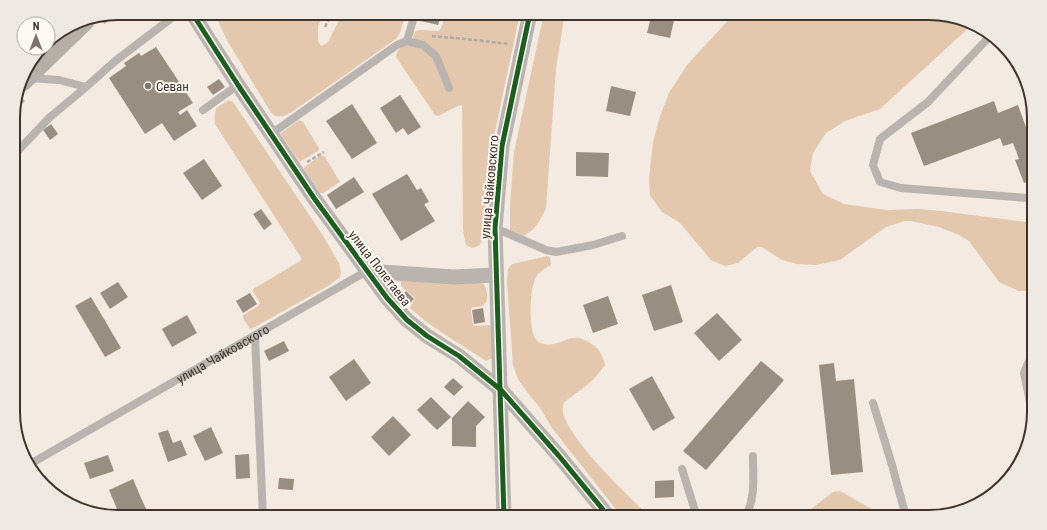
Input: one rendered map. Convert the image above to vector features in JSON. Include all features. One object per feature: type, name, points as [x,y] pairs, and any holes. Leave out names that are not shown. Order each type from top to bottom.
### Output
[{"type":"highway","points":[[35,68],[73,31]]},
{"type":"street","name":"улица Полетаева","points":[[196,20],[314,198],[387,298],[407,320],[426,336],[459,356],[501,390],[559,456],[603,510]]},
{"type":"street","name":"улица Чайковского","points":[[504,510],[499,322],[495,275],[495,228],[502,146],[529,20]]},
{"type":"street","points":[[367,271],[454,277],[495,275]]},
{"type":"lane","points":[[20,149],[49,118],[114,62],[169,20]]},
{"type":"lane","points":[[407,41],[414,20]]},
{"type":"lane","points":[[987,39],[928,102],[880,140],[872,165],[880,182],[901,188],[1027,198]]},
{"type":"lane","points":[[271,134],[397,45],[407,41],[423,45],[436,56],[449,88]]},
{"type":"lane","points":[[28,79],[59,80],[86,87]]},
{"type":"lane","points":[[202,110],[238,85]]},
{"type":"lane","points":[[495,228],[546,250],[556,252],[593,245],[622,236]]},
{"type":"lane","name":"улица Чайковского","points":[[34,462],[367,271]]},
{"type":"lane","points":[[255,336],[263,510]]},
{"type":"lane","points":[[1027,366],[1024,373],[1027,388]]},
{"type":"lane","points":[[873,403],[904,510]]},
{"type":"lane","points":[[749,510],[753,490],[753,456]]},
{"type":"lane","points":[[682,469],[695,510]]},
{"type":"path","points":[[325,27],[328,20]]},
{"type":"path","points":[[407,41],[428,36],[523,46]]},
{"type":"path","points":[[302,164],[324,152]]},
{"type":"shaded area","points":[[217,20],[321,20],[318,26],[318,41],[321,46],[328,42],[339,20],[404,20],[400,33],[396,39],[292,112],[279,117],[272,114],[228,42]]},
{"type":"shaded area","points":[[444,20],[519,20],[493,141],[485,229],[480,245],[473,248],[466,245],[463,230],[462,106],[460,105],[438,116],[435,115],[396,57],[400,48],[410,45],[439,55],[414,39],[413,36],[416,31],[439,31]]},
{"type":"shaded area","points":[[542,20],[564,20],[556,68],[546,208],[532,230],[518,238],[510,231],[510,205],[514,152]]},
{"type":"shaded area","points":[[729,20],[935,20],[961,25],[968,28],[880,109],[845,121],[826,133],[813,153],[810,171],[823,194],[844,204],[887,210],[918,209],[941,211],[1027,222],[1027,291],[1019,291],[999,282],[969,241],[959,235],[939,227],[911,221],[904,221],[886,227],[840,260],[816,265],[797,264],[782,260],[762,247],[757,247],[738,263],[725,266],[711,260],[679,222],[662,212],[650,195],[649,179],[653,142],[660,116],[669,93],[687,65]]},
{"type":"shaded area","points":[[229,100],[233,102],[322,234],[339,263],[341,272],[340,277],[328,286],[250,329],[243,318],[243,315],[258,306],[260,303],[253,289],[302,259],[215,124],[216,109]]},
{"type":"shaded area","points":[[299,120],[303,122],[319,148],[318,151],[301,161],[299,161],[281,135],[281,133]]},
{"type":"shaded area","points":[[321,155],[325,157],[340,182],[323,193],[320,193],[304,169]]},
{"type":"shaded area","points":[[548,256],[550,258],[551,265],[538,274],[535,279],[531,295],[531,323],[534,337],[539,342],[546,344],[556,344],[574,338],[583,339],[593,345],[602,355],[605,365],[592,380],[564,403],[563,413],[570,428],[581,444],[628,496],[643,510],[616,510],[552,428],[540,408],[518,379],[513,365],[507,282],[508,269],[512,264]]},
{"type":"shaded area","points":[[401,281],[434,283],[482,283],[486,290],[487,299],[484,305],[472,307],[473,325],[491,326],[492,358],[486,361],[441,332],[410,308],[415,298],[401,286]]},
{"type":"shaded area","points":[[840,491],[874,510],[810,510],[833,492]]},
{"type":"building","points":[[421,20],[440,20],[438,25]]},
{"type":"building","points":[[650,20],[674,20],[670,38],[647,33]]},
{"type":"building","name":"Севан","points":[[156,47],[193,103],[178,112],[180,115],[187,110],[197,126],[174,141],[162,123],[145,134],[109,78],[126,66],[124,63],[139,53],[141,56]]},
{"type":"building","points":[[219,79],[225,87],[213,95],[207,87]]},
{"type":"building","points":[[611,86],[636,92],[630,116],[606,111]]},
{"type":"building","points":[[400,95],[421,127],[408,135],[403,128],[396,133],[380,108]]},
{"type":"building","points":[[994,101],[998,113],[1018,105],[1027,130],[1027,182],[1024,183],[1015,160],[1019,159],[1013,143],[1003,146],[1000,138],[924,166],[911,133]]},
{"type":"building","points":[[352,104],[377,143],[352,159],[326,121]]},
{"type":"building","points":[[51,124],[58,134],[50,140],[43,130]]},
{"type":"building","points":[[576,152],[609,153],[608,177],[576,176]]},
{"type":"building","points":[[204,159],[222,186],[202,200],[183,173]]},
{"type":"building","points":[[407,174],[417,190],[421,188],[429,202],[424,204],[435,221],[401,241],[372,194]]},
{"type":"building","points":[[354,177],[364,192],[336,209],[327,195]]},
{"type":"building","points":[[261,209],[272,224],[264,230],[253,214]]},
{"type":"building","points":[[118,282],[128,297],[110,309],[100,293]]},
{"type":"building","points":[[671,285],[683,322],[654,331],[642,295]]},
{"type":"building","points":[[406,291],[414,299],[408,305],[400,298]]},
{"type":"building","points":[[250,293],[257,304],[243,313],[236,301]]},
{"type":"building","points":[[608,296],[618,324],[593,333],[583,305]]},
{"type":"building","points":[[91,297],[121,348],[105,357],[75,306]]},
{"type":"building","points":[[483,308],[485,322],[474,324],[472,310]]},
{"type":"building","points":[[717,313],[742,340],[719,361],[694,333]]},
{"type":"building","points":[[187,315],[197,333],[172,347],[162,329]]},
{"type":"building","points":[[284,341],[289,351],[269,361],[264,351]]},
{"type":"building","points":[[354,359],[371,383],[346,401],[329,377]]},
{"type":"building","points":[[761,361],[784,380],[706,470],[683,451]]},
{"type":"building","points":[[834,363],[836,381],[854,379],[863,472],[831,475],[819,365]]},
{"type":"building","points":[[652,376],[675,418],[653,431],[629,389]]},
{"type":"building","points":[[453,378],[463,387],[454,396],[444,387]]},
{"type":"building","points":[[431,397],[451,417],[437,430],[417,410]]},
{"type":"building","points":[[468,401],[485,417],[476,426],[476,447],[452,446],[452,418]]},
{"type":"building","points":[[393,416],[411,435],[389,456],[371,437]]},
{"type":"building","points":[[211,427],[223,453],[205,461],[193,436]]},
{"type":"building","points":[[168,430],[173,443],[181,440],[187,455],[168,462],[158,433]]},
{"type":"building","points":[[249,454],[250,478],[236,479],[235,455]]},
{"type":"building","points":[[108,455],[114,471],[90,479],[84,463]]},
{"type":"building","points":[[279,478],[294,479],[293,490],[278,489]]},
{"type":"building","points":[[133,479],[147,510],[117,510],[109,490]]},
{"type":"building","points":[[674,480],[674,497],[655,498],[655,481]]},
{"type":"cycle path","points":[[196,20],[314,198],[387,298],[407,320],[427,336],[459,356],[501,390],[559,456],[603,510]]},
{"type":"cycle path","points":[[504,510],[495,228],[502,146],[529,20]]},
{"type":"place","name":"Севан","points":[[148,86]]}]
